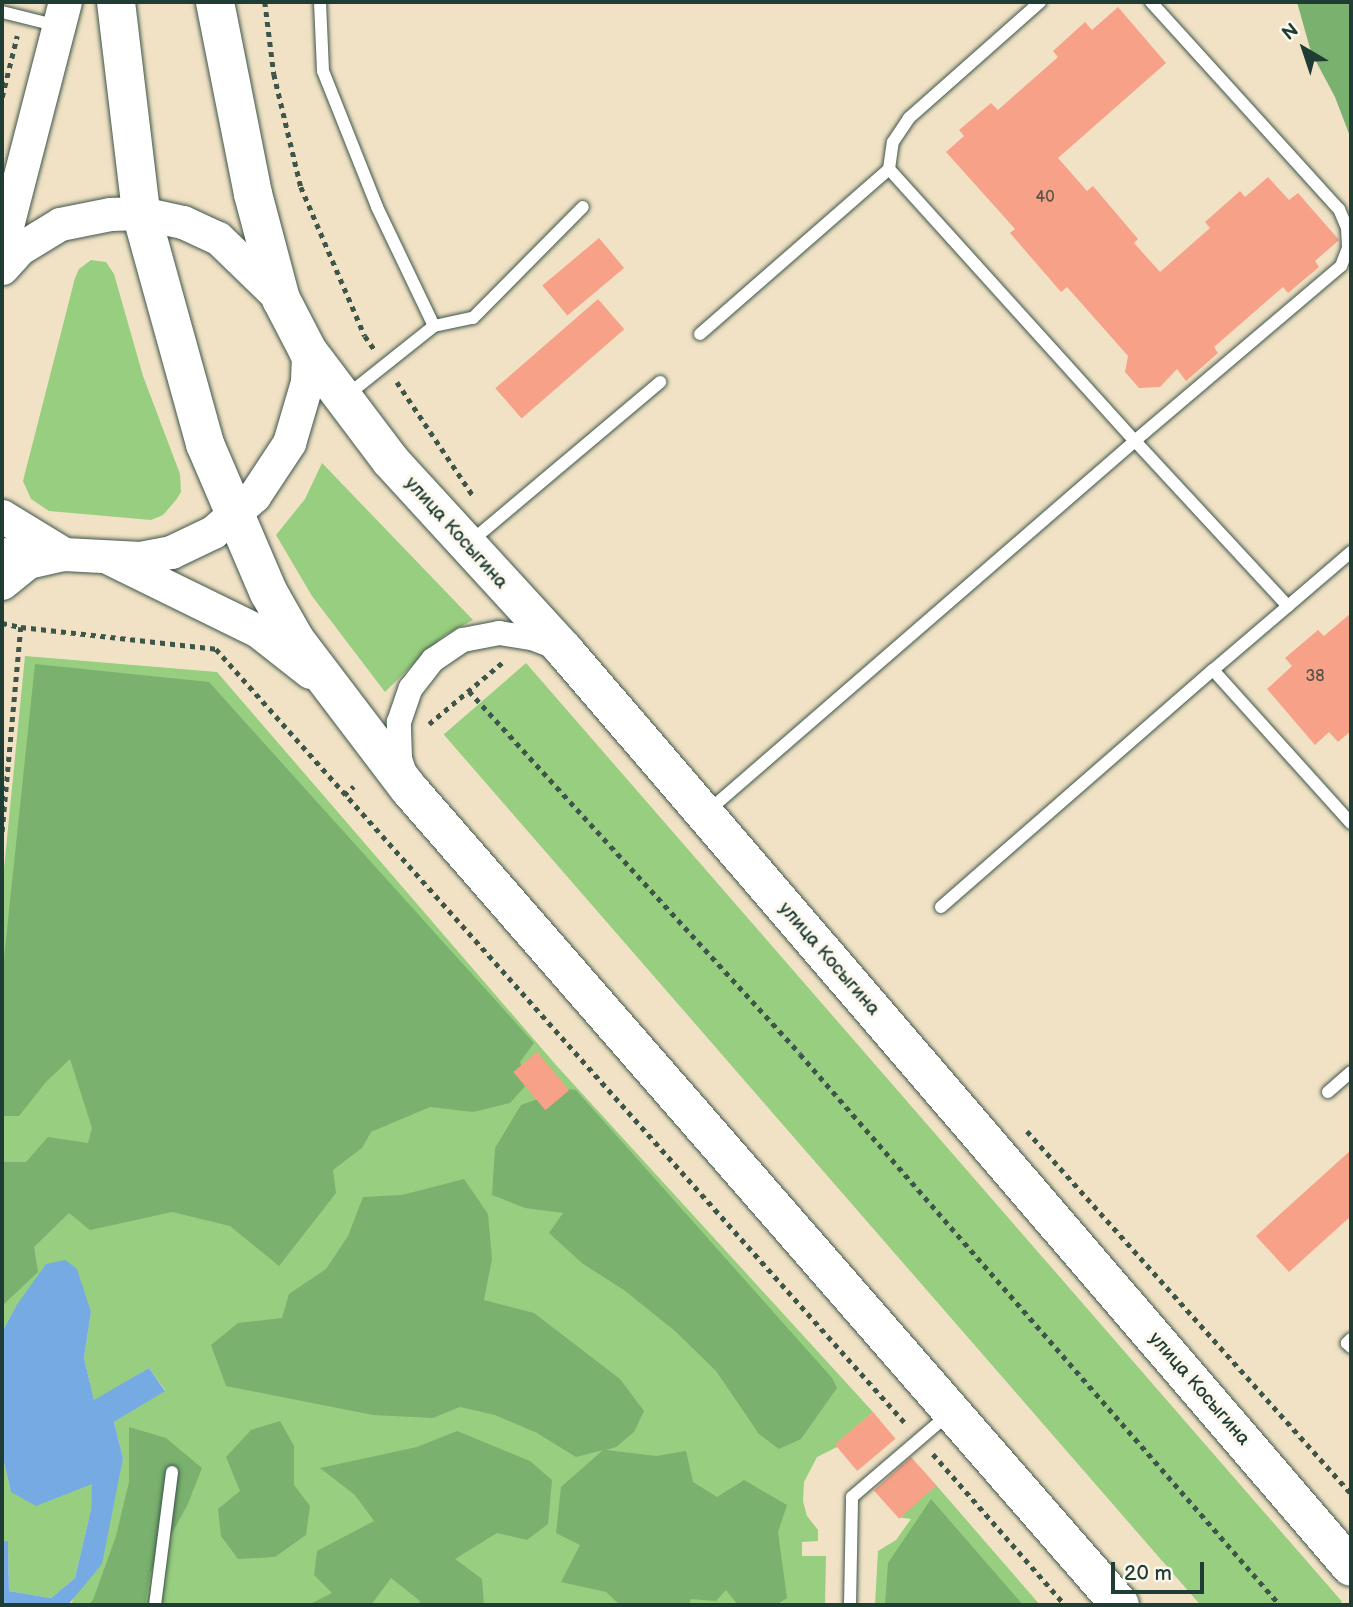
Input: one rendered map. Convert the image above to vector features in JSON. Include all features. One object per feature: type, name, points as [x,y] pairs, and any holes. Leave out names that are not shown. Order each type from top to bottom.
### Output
[{"type":"main road","points":[[116,2],[141,213],[205,444],[269,593],[295,639],[409,789],[1120,1605]]},
{"type":"main road","name":"улица Косыгина","points":[[215,2],[253,194],[281,299],[308,351],[390,460],[480,533],[564,650],[1351,1567]]},
{"type":"main road","points":[[2,245],[62,14]]},
{"type":"main road","name":"улица Косыгина","points":[[2,268],[19,249],[60,224],[110,214],[141,213],[183,222],[218,238],[281,299]]},
{"type":"main road","points":[[2,583],[28,562],[64,554],[140,558],[171,552],[194,544],[234,516],[267,478],[289,443],[307,383],[308,351]]},
{"type":"main road","points":[[2,516],[64,554]]},
{"type":"main road","points":[[109,558],[258,631],[329,687]]},
{"type":"street","points":[[2,550],[64,554]]},
{"type":"street","points":[[409,789],[400,758],[399,722],[411,688],[433,660],[463,640],[499,633],[532,638],[564,650]]},
{"type":"lane","points":[[320,2],[323,71],[377,207],[434,326]]},
{"type":"lane","points":[[700,334],[889,169],[893,142],[909,118],[1040,2]]},
{"type":"lane","points":[[705,814],[1341,266],[1348,248],[1347,228],[1339,209],[1151,2]]},
{"type":"lane","points":[[2,12],[22,17],[62,14]]},
{"type":"lane","points":[[889,169],[1288,606]]},
{"type":"lane","points":[[343,398],[434,326],[473,318],[583,207]]},
{"type":"lane","points":[[480,533],[660,382]]},
{"type":"lane","points":[[941,908],[1351,552]]},
{"type":"lane","points":[[1213,670],[1351,823]]},
{"type":"lane","points":[[1328,1091],[1351,1072]]},
{"type":"lane","points":[[1351,1339],[1347,1343],[1351,1348]]},
{"type":"lane","points":[[850,1605],[852,1497],[951,1411]]},
{"type":"lane","points":[[155,1605],[172,1472]]},
{"type":"path","points":[[265,2],[274,74],[301,187],[365,336],[477,502],[480,533]]},
{"type":"path","points":[[2,97],[22,17]]},
{"type":"path","points":[[2,624],[216,649],[1065,1605]]},
{"type":"path","points":[[2,834],[21,627]]},
{"type":"path","points":[[428,725],[504,661]]},
{"type":"path","points":[[469,691],[800,1054],[1280,1605]]},
{"type":"path","points":[[344,795],[354,786]]},
{"type":"path","points":[[1021,1125],[1351,1493]]},
{"type":"green space","points":[[1297,2],[1351,2],[1351,139],[1335,97],[1311,52]]},
{"type":"green space","points":[[91,260],[106,262],[114,274],[143,376],[180,474],[181,492],[176,500],[163,515],[151,520],[49,511],[31,499],[23,481],[75,278],[79,269]]},
{"type":"green space","points":[[322,463],[473,620],[445,635],[385,692],[312,596],[276,535],[305,499]]},
{"type":"green space","points":[[25,656],[217,672],[556,1065],[873,1412],[837,1443],[847,1442],[817,1457],[804,1482],[803,1501],[807,1516],[818,1530],[818,1541],[802,1542],[802,1556],[826,1556],[825,1605],[68,1605],[72,1602],[123,1458],[114,1422],[165,1390],[149,1368],[94,1401],[84,1358],[91,1312],[16,1306],[2,1332],[2,889]]},
{"type":"green space","points":[[526,663],[1342,1602],[1339,1605],[1200,1605],[444,735]]},
{"type":"green space","points":[[35,664],[209,682],[534,1043],[520,1062],[528,1083],[510,1103],[473,1112],[430,1107],[371,1132],[362,1148],[333,1170],[336,1193],[279,1266],[230,1226],[172,1212],[90,1230],[69,1213],[34,1247],[38,1272],[2,1306],[2,1162],[26,1162],[48,1137],[88,1143],[92,1128],[70,1059],[46,1082],[19,1116],[2,1116],[2,977]]},
{"type":"green space","points":[[551,1087],[576,1090],[832,1378],[837,1388],[801,1439],[779,1449],[759,1434],[716,1371],[675,1331],[624,1290],[583,1264],[549,1233],[563,1213],[525,1208],[492,1195],[495,1148],[521,1105],[538,1099]]},
{"type":"green space","points":[[464,1179],[488,1214],[492,1259],[484,1300],[534,1313],[620,1379],[644,1411],[634,1432],[616,1447],[606,1450],[656,1456],[686,1451],[693,1482],[717,1497],[744,1480],[787,1505],[778,1532],[787,1598],[776,1605],[738,1605],[726,1590],[716,1601],[691,1599],[689,1605],[620,1605],[606,1592],[561,1582],[580,1545],[556,1533],[561,1487],[603,1450],[576,1457],[537,1433],[495,1415],[460,1407],[433,1418],[373,1415],[226,1386],[211,1345],[238,1323],[282,1318],[289,1294],[326,1269],[348,1236],[363,1197],[402,1195]]},
{"type":"green space","points":[[280,1421],[294,1446],[294,1485],[310,1506],[306,1535],[275,1557],[238,1559],[221,1536],[218,1509],[240,1491],[226,1457],[251,1430]]},
{"type":"green space","points":[[129,1427],[166,1438],[202,1468],[187,1506],[150,1573],[145,1605],[88,1605],[93,1600],[116,1536],[129,1482]]},
{"type":"green space","points":[[457,1431],[530,1461],[552,1480],[548,1524],[527,1540],[497,1533],[455,1559],[482,1579],[484,1605],[419,1605],[420,1601],[391,1578],[371,1605],[308,1605],[332,1593],[314,1575],[317,1551],[374,1521],[355,1495],[320,1468],[417,1447]]},
{"type":"green space","points":[[2,1454],[11,1492],[93,1483],[91,1509],[75,1578],[51,1598],[9,1591],[8,1542],[2,1542]]},
{"type":"green space","points":[[936,1485],[1040,1605],[875,1605],[878,1551],[896,1540],[911,1519],[897,1517]]},
{"type":"green space","points":[[931,1499],[1023,1605],[885,1605],[888,1563]]},
{"type":"water","points":[[65,1260],[77,1269],[91,1312],[84,1358],[94,1400],[149,1368],[165,1391],[114,1422],[123,1458],[102,1564],[68,1605],[2,1605],[2,1542],[8,1541],[9,1591],[51,1598],[75,1578],[91,1509],[92,1484],[36,1506],[11,1492],[2,1454],[2,1332],[16,1306],[46,1264]]},
{"type":"building","points":[[1118,7],[1166,63],[1058,158],[1087,191],[1093,186],[1138,239],[1134,243],[1160,272],[1210,228],[1205,222],[1240,191],[1245,197],[1268,177],[1289,200],[1298,193],[1339,240],[1315,261],[1319,267],[1288,293],[1283,287],[1214,347],[1218,353],[1186,381],[1177,369],[1160,387],[1139,388],[1125,372],[1128,356],[1067,287],[1061,292],[1010,233],[1015,229],[946,152],[964,136],[959,130],[991,103],[998,110],[1058,57],[1053,51],[1085,22],[1092,30]]},
{"type":"building","points":[[599,238],[624,268],[567,315],[542,286]]},
{"type":"building","points":[[598,299],[624,329],[522,418],[495,388]]},
{"type":"building","points":[[1351,613],[1351,731],[1338,742],[1329,732],[1315,745],[1267,689],[1292,666],[1285,658],[1318,630],[1324,636]]},
{"type":"building","points":[[537,1052],[569,1090],[545,1110],[513,1072]]},
{"type":"building","points":[[1351,1150],[1351,1216],[1289,1272],[1256,1236]]},
{"type":"building","points":[[873,1412],[895,1439],[857,1471],[835,1444]]},
{"type":"building","points":[[911,1457],[936,1485],[899,1519],[874,1490]]}]
